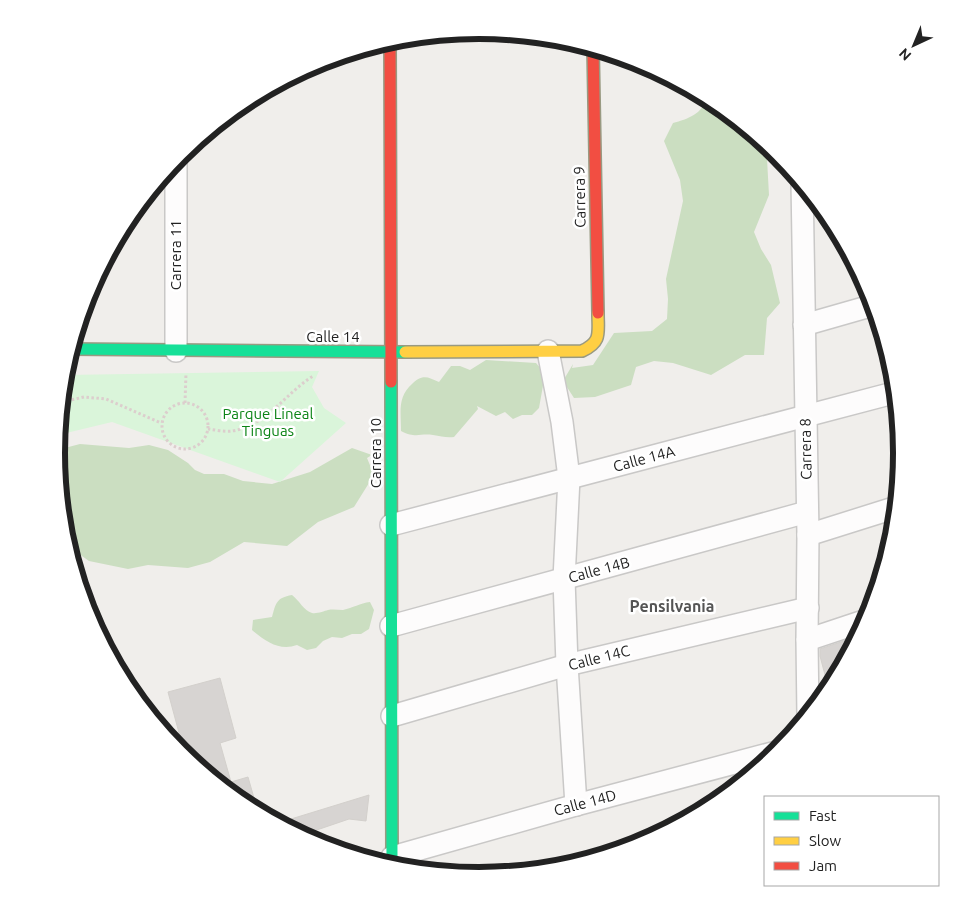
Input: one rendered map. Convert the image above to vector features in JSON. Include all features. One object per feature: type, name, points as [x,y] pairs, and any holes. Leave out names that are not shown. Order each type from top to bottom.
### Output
[{"type":"street","name":"Carrera 10","points":[[390,49],[392,857]]},
{"type":"street","name":"Carrera 9","points":[[593,55],[598,336],[593,346]]},
{"type":"street","name":"Carrera 11","points":[[176,172],[176,351]]},
{"type":"street","name":"Carrera 8","points":[[802,194],[808,536],[806,640],[808,705]]},
{"type":"street","points":[[804,325],[867,307]]},
{"type":"street","name":"Calle 14","points":[[78,349],[548,352],[582,351],[593,346]]},
{"type":"street","points":[[548,352],[562,422],[569,478],[564,579],[567,665],[576,805]]},
{"type":"street","name":"Calle 14A","points":[[391,525],[889,394]]},
{"type":"street","points":[[808,536],[890,510]]},
{"type":"street","name":"Calle 14B","points":[[392,626],[807,512]]},
{"type":"street","name":"Calle 14C","points":[[392,716],[567,665],[808,608]]},
{"type":"street","points":[[806,640],[857,623]]},
{"type":"street","name":"Calle 14D","points":[[401,859],[576,805],[762,756]]},
{"type":"path","points":[[208,429],[231,431],[253,424],[282,404],[307,380],[314,376]]},
{"type":"path","points":[[69,400],[84,397],[106,399],[161,423]]},
{"type":"path","points":[[185,402],[195,405],[202,411],[207,419],[208,429],[201,443],[187,450],[177,448],[168,442],[163,434],[161,423],[165,412],[174,405],[185,402]]},
{"type":"green space","points":[[704,105],[732,124],[768,156],[769,195],[754,232],[761,249],[771,265],[780,303],[767,318],[764,355],[745,355],[711,375],[673,363],[654,361],[636,367],[631,385],[595,397],[574,398],[563,381],[573,364],[572,368],[593,365],[614,333],[652,331],[667,319],[666,279],[683,201],[680,180],[664,141],[673,123],[689,118]]},
{"type":"green space","points":[[486,360],[536,363],[542,370],[544,380],[539,408],[532,415],[522,415],[513,419],[505,412],[496,416],[477,406],[478,409],[454,437],[414,435],[401,431],[402,399],[413,383],[420,378],[426,377],[439,382],[451,366],[460,366],[470,370]]},
{"type":"green space","name":"Parque Lineal Tinguas","points":[[319,371],[312,387],[324,408],[346,423],[280,482],[112,422],[66,433],[73,375]]},
{"type":"green space","points":[[80,444],[129,448],[149,445],[168,450],[195,470],[204,474],[224,474],[243,481],[272,484],[310,472],[352,448],[372,455],[367,458],[374,475],[354,507],[318,522],[287,546],[244,542],[210,562],[188,568],[148,565],[128,569],[89,561],[77,553],[69,507],[65,448]]},
{"type":"green space","points":[[292,595],[306,610],[314,613],[343,610],[370,602],[374,610],[369,629],[361,634],[352,634],[342,638],[332,637],[323,641],[316,648],[307,650],[297,645],[285,647],[273,644],[252,630],[253,620],[272,617],[278,602]]},
{"type":"building","points":[[849,639],[826,679],[820,656],[820,649]]},
{"type":"building","points":[[220,678],[236,738],[220,743],[231,782],[248,777],[255,801],[227,782],[181,739],[168,692]]},
{"type":"building","points":[[369,795],[366,821],[349,819],[311,832],[287,820]]},
{"type":"traffic: fast","points":[[78,349],[405,352]]},
{"type":"traffic: fast","points":[[391,382],[392,857]]},
{"type":"traffic: slow","points":[[405,352],[582,351],[593,344],[598,336],[598,313]]},
{"type":"traffic: jam","points":[[390,49],[391,382]]},
{"type":"traffic: jam","points":[[593,55],[598,313]]},
{"type":"district","name":"Pensilvania","points":[[672,606]]}]
